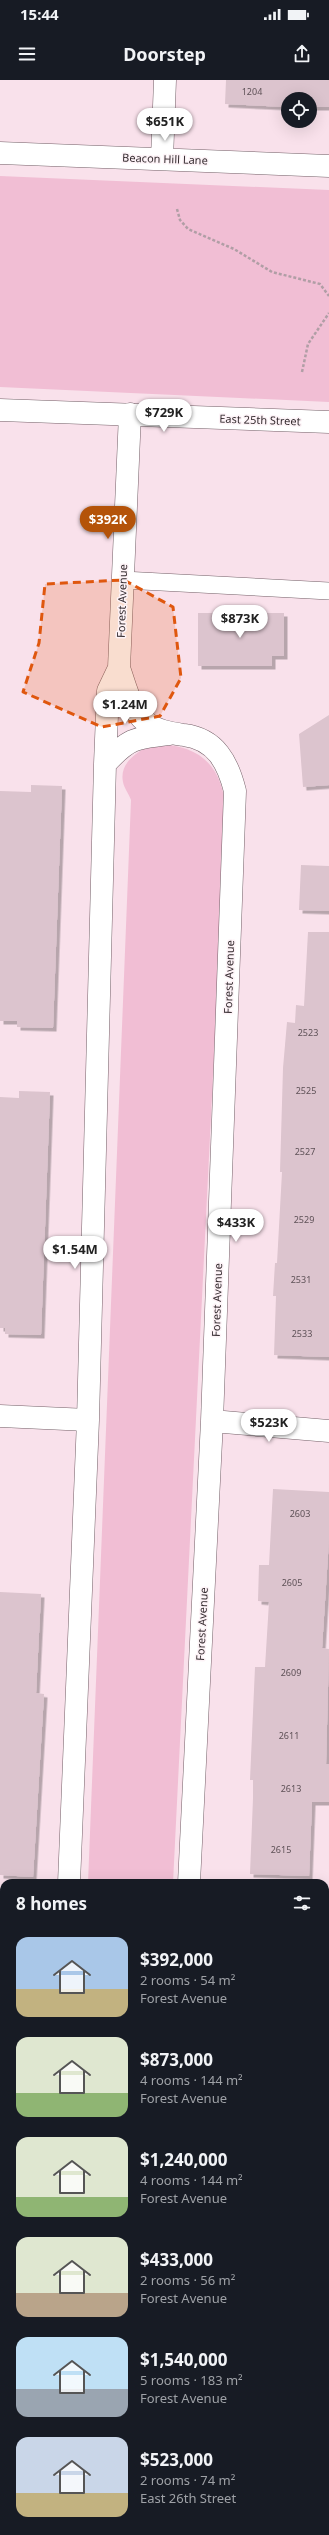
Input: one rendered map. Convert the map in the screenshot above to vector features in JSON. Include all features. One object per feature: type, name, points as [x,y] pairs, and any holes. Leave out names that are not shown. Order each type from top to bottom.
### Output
[{"type":"street","points":[[162,159],[165,80]]},
{"type":"street","name":"Beacon Hill Lane","points":[[0,153],[329,166]]},
{"type":"street","name":"East 25th Street","points":[[0,410],[329,422]]},
{"type":"street","name":"Forest Avenue","points":[[130,414],[119,668],[132,705],[147,723],[169,734]]},
{"type":"street","name":"Forest Avenue","points":[[69,1879],[88,1420],[108,691],[119,668]]},
{"type":"street","name":"Forest Avenue","points":[[105,764],[119,749],[137,737],[169,734],[190,736],[210,743],[229,767],[235,791],[212,1422],[188,1879]]},
{"type":"street","points":[[0,1416],[88,1420]]},
{"type":"street","points":[[212,1422],[329,1431]]},
{"type":"lane","points":[[123,580],[329,591]]},
{"type":"path","points":[[177,210],[180,220],[188,229],[234,249],[272,272],[320,284],[329,296]]},
{"type":"path","points":[[302,372],[308,344],[329,313]]},
{"type":"highlighted area","points":[[124,580],[173,607],[181,678],[160,716],[102,727],[23,692],[39,643],[45,584]]},
{"type":"shaded area","points":[[0,176],[329,190],[329,402],[0,387]]},
{"type":"shaded area","points":[[152,744],[169,745],[196,753],[206,760],[214,770],[220,782],[224,796],[226,813],[173,1879],[88,1879],[131,800],[122,775],[126,764]]},
{"type":"building","points":[[226,80],[329,80],[329,107],[317,107],[317,92],[281,92],[281,107],[225,104]]},
{"type":"building","points":[[198,613],[284,613],[284,656],[272,656],[272,666],[198,666]]},
{"type":"building","points":[[329,715],[329,785],[303,787],[299,734]]},
{"type":"building","points":[[31,785],[62,786],[53,1028],[17,1027],[17,1021],[0,1021],[0,791],[31,792]]},
{"type":"building","points":[[301,865],[329,866],[329,911],[299,910]]},
{"type":"building","points":[[308,932],[329,932],[329,1357],[274,1355],[276,1296],[273,1296],[275,1263],[277,1263],[282,1172],[280,1172],[283,1068],[287,1022],[295,1023],[296,1005],[304,1006]]},
{"type":"building","points":[[19,1091],[50,1092],[41,1335],[5,1334],[5,1328],[0,1328],[0,1097],[19,1098]]},
{"type":"building","points":[[273,1489],[329,1492],[329,1539],[322,1648],[329,1649],[326,1764],[329,1764],[329,1802],[312,1802],[309,1876],[250,1874],[253,1780],[250,1780],[255,1667],[265,1667],[269,1602],[258,1601],[259,1565],[269,1565]]},
{"type":"building","points":[[0,1592],[41,1594],[36,1693],[44,1694],[33,1877],[0,1875]]}]
